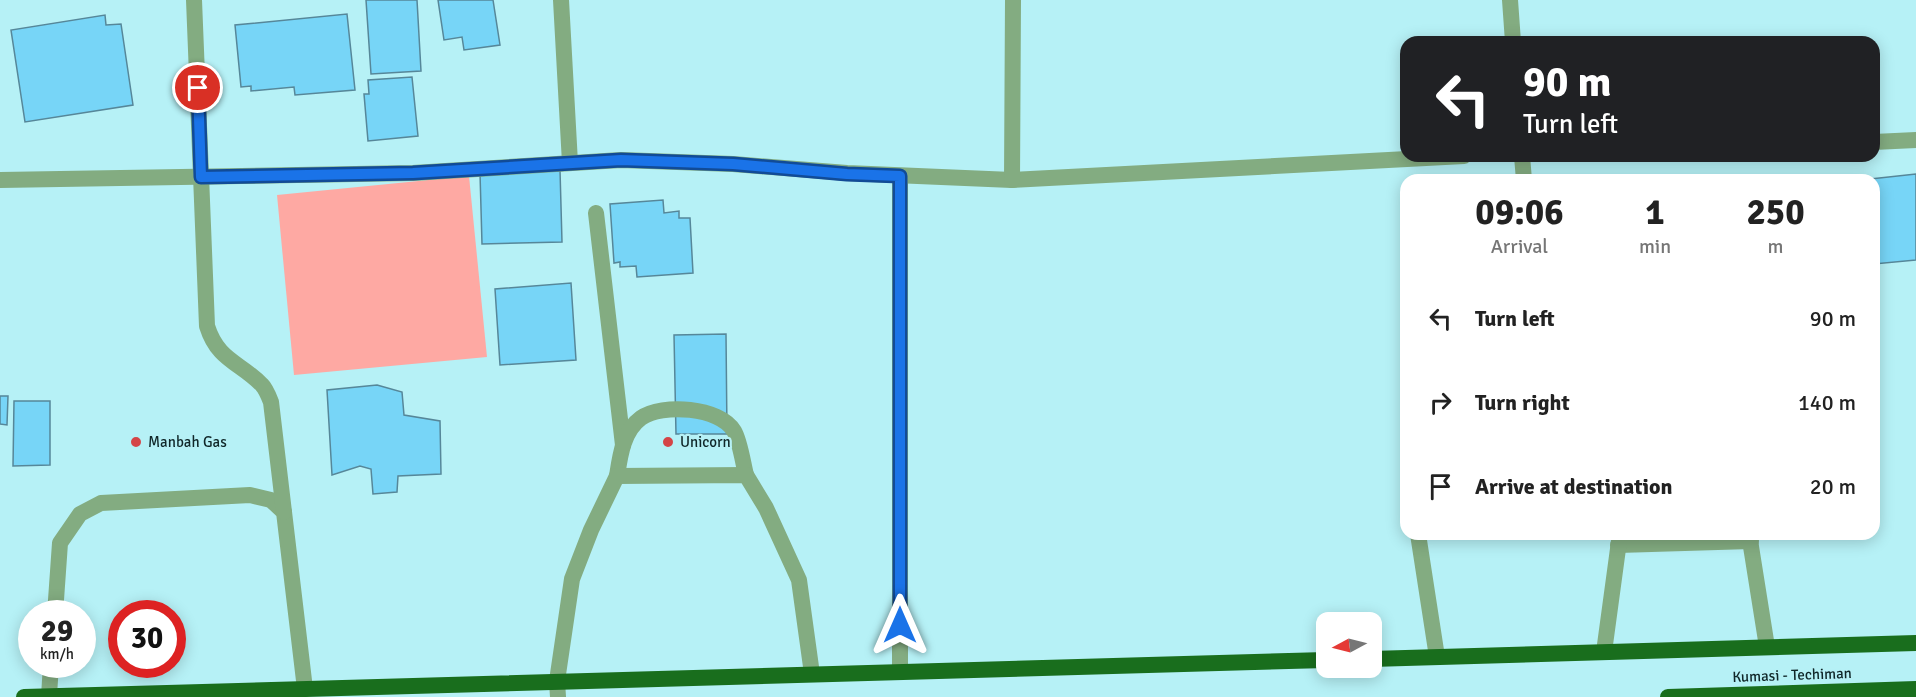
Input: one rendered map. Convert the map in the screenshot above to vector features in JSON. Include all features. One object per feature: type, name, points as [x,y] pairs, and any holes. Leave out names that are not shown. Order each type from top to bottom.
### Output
[{"type":"highway","points":[[1382,658],[1916,643]]},
{"type":"highway","points":[[24,697],[305,689],[558,689],[812,674],[1316,660]]},
{"type":"highway","name":"Kumasi - Techiman","points":[[1668,697],[1916,689]]},
{"type":"street","points":[[194,0],[207,326],[212,341],[219,351],[263,386],[271,402],[305,689]]},
{"type":"street","points":[[561,0],[570,163]]},
{"type":"street","points":[[1012,180],[1013,0]]},
{"type":"street","points":[[1510,0],[1513,36]]},
{"type":"street","points":[[1880,142],[1916,140]]},
{"type":"street","points":[[0,180],[413,173],[621,160],[1012,180],[1400,159]]},
{"type":"street","points":[[900,176],[900,672]]},
{"type":"street","points":[[596,213],[623,445]]},
{"type":"street","points":[[558,689],[572,579],[616,476],[623,445],[629,431],[640,418],[657,410],[703,411],[724,420],[734,431],[746,475],[766,508],[799,580],[812,674]]},
{"type":"street","points":[[616,476],[746,475]]},
{"type":"street","points":[[56,600],[60,543],[80,514],[101,503],[250,495],[271,500],[284,512]]},
{"type":"street","points":[[1419,540],[1437,657]]},
{"type":"street","points":[[1604,652],[1619,540]]},
{"type":"street","points":[[1750,540],[1767,647]]},
{"type":"street","points":[[49,696],[50,678]]},
{"type":"shaded area","points":[[469,176],[487,357],[294,375],[277,195]]},
{"type":"building","points":[[366,0],[417,0],[421,71],[371,74]]},
{"type":"building","points":[[438,0],[493,0],[500,45],[464,50],[462,37],[444,40]]},
{"type":"building","points":[[347,14],[355,90],[295,95],[294,87],[251,91],[251,86],[241,87],[235,25]]},
{"type":"building","points":[[105,15],[106,25],[121,24],[133,105],[25,122],[11,30]]},
{"type":"building","points":[[412,77],[418,136],[368,141],[364,94],[369,94],[368,80]]},
{"type":"building","points":[[560,170],[562,242],[482,244],[480,173]]},
{"type":"building","points":[[1916,174],[1916,260],[1880,263],[1880,178]]},
{"type":"building","points":[[663,200],[664,213],[679,211],[679,218],[690,218],[693,273],[637,277],[636,266],[620,267],[620,262],[614,263],[610,204]]},
{"type":"building","points":[[571,283],[576,360],[500,365],[495,289]]},
{"type":"building","points":[[726,334],[727,434],[676,434],[674,335]]},
{"type":"building","points":[[377,385],[402,392],[404,415],[440,421],[441,474],[398,476],[397,492],[373,494],[371,469],[360,466],[332,475],[327,390]]},
{"type":"building","points":[[0,396],[8,396],[7,425],[0,424]]},
{"type":"building","points":[[14,401],[50,401],[50,465],[13,466]]},
{"type":"place","name":"Manbah Gas","points":[[136,442]]},
{"type":"place","name":"Unicorn","points":[[668,442]]},
{"type":"route","points":[[198,88],[201,177],[413,173],[621,160],[733,164],[847,174],[900,176],[900,625]]}]
